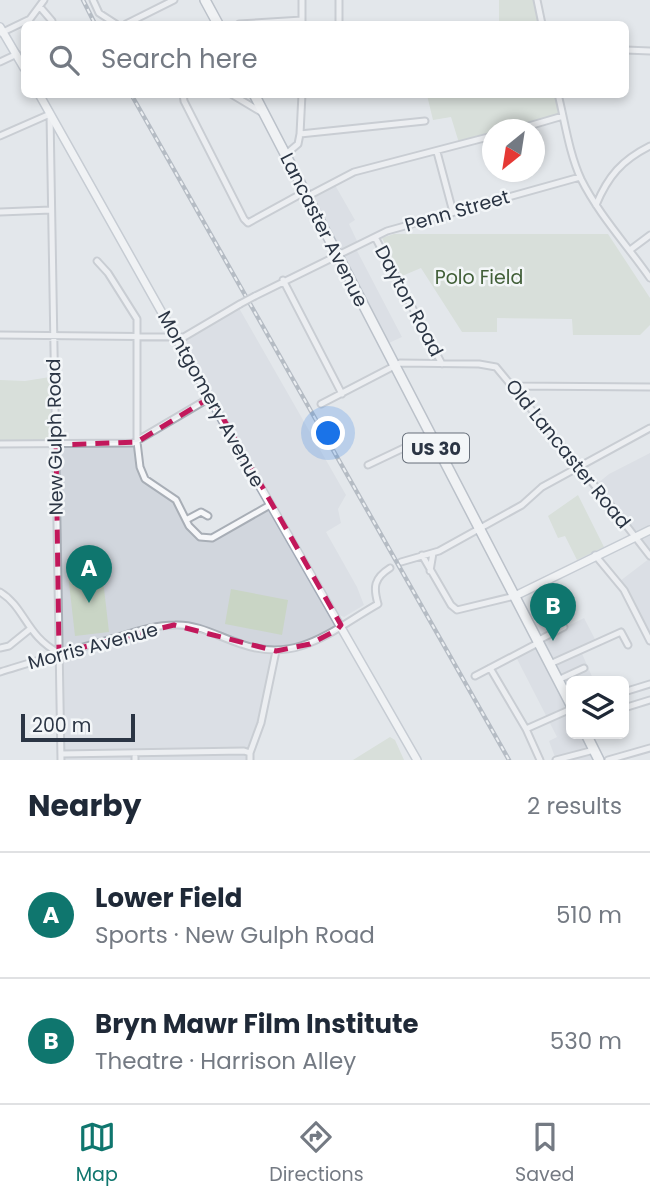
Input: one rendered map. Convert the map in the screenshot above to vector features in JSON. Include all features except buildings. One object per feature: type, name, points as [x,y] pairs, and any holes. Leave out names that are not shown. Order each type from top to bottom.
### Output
[{"type":"highway","points":[[205,0],[216,21]]},
{"type":"highway","name":"Lancaster Avenue","points":[[256,98],[394,365]]},
{"type":"highway","name":"US 30","points":[[394,365],[566,697]]},
{"type":"highway","points":[[588,739],[599,760]]},
{"type":"main road","points":[[1,31],[21,62]]},
{"type":"main road","name":"Montgomery Avenue","points":[[41,98],[417,760]]},
{"type":"main road","points":[[515,596],[650,530]]},
{"type":"main road","points":[[505,579],[529,589]]},
{"type":"street","points":[[25,21],[30,19],[44,0]]},
{"type":"street","points":[[93,0],[99,13],[111,21]]},
{"type":"street","points":[[132,21],[174,0]]},
{"type":"street","points":[[302,0],[302,21]]},
{"type":"street","points":[[339,0],[339,21]]},
{"type":"street","points":[[537,0],[541,21]]},
{"type":"street","points":[[40,7],[52,21]]},
{"type":"street","points":[[1,31],[21,23]]},
{"type":"street","points":[[629,50],[650,51]]},
{"type":"street","points":[[0,62],[17,54]]},
{"type":"street","points":[[184,98],[247,222],[299,195],[306,195],[354,172],[482,139]]},
{"type":"street","points":[[237,98],[263,113]]},
{"type":"street","points":[[285,155],[298,144],[302,98]]},
{"type":"street","points":[[559,98],[580,177],[596,205],[650,278]]},
{"type":"street","points":[[0,136],[50,114]]},
{"type":"street","name":"New Gulph Road","points":[[50,114],[61,757]]},
{"type":"street","points":[[545,121],[564,116]]},
{"type":"street","points":[[300,134],[425,121]]},
{"type":"street","points":[[596,205],[614,171],[630,157],[650,146]]},
{"type":"street","points":[[437,152],[453,212]]},
{"type":"street","name":"Penn Street","points":[[176,336],[184,337],[284,280],[387,231],[580,177]]},
{"type":"street","points":[[0,212],[51,210]]},
{"type":"street","points":[[630,250],[650,235]]},
{"type":"street","name":"Dayton Road","points":[[375,237],[442,365]]},
{"type":"street","points":[[97,261],[108,273],[137,319],[137,442],[139,467],[145,479],[176,500],[193,532],[200,537],[212,538],[270,505]]},
{"type":"street","points":[[284,280],[342,394]]},
{"type":"street","points":[[0,335],[176,336]]},
{"type":"street","name":"Old Lancaster Road","points":[[394,365],[400,363],[496,367],[650,556]]},
{"type":"street","points":[[321,404],[394,365]]},
{"type":"street","points":[[513,386],[650,387]]},
{"type":"street","points":[[0,444],[137,442],[211,397]]},
{"type":"street","points":[[401,562],[433,553],[479,530],[522,505],[536,491],[650,428]]},
{"type":"street","points":[[368,465],[429,436]]},
{"type":"street","points":[[186,520],[201,512],[208,516]]},
{"type":"street","points":[[430,571],[433,553]]},
{"type":"street","points":[[422,555],[451,605],[457,610],[515,596]]},
{"type":"street","points":[[596,555],[624,590],[648,632],[650,641]]},
{"type":"street","name":"Morris Avenue","points":[[0,672],[153,627],[174,625],[191,626],[249,647],[276,651],[310,644],[323,639],[341,625],[378,604],[374,584],[381,573],[390,568]]},
{"type":"street","points":[[0,592],[14,604],[30,629],[47,647],[59,653]]},
{"type":"street","points":[[475,676],[564,627]]},
{"type":"street","points":[[0,648],[9,646],[30,629]]},
{"type":"street","points":[[550,664],[621,632],[628,645]]},
{"type":"street","points":[[61,757],[242,751],[250,757],[261,723],[276,651]]},
{"type":"street","points":[[490,667],[526,729],[540,760]]},
{"type":"street","points":[[558,680],[584,668]]},
{"type":"street","points":[[629,690],[650,684]]},
{"type":"street","points":[[629,706],[650,699]]},
{"type":"street","points":[[526,729],[566,709]]},
{"type":"street","points":[[608,760],[650,748]]},
{"type":"street","points":[[556,760],[594,750]]},
{"type":"highlighted area","points":[[211,397],[341,625],[337,630],[310,644],[276,651],[174,625],[59,653],[56,445],[137,442]]},
{"type":"shaded area","points":[[335,185],[355,220],[349,224],[358,243],[354,245],[402,337],[389,343],[312,197]]},
{"type":"shaded area","points":[[239,308],[346,495],[338,509],[341,523],[326,532],[357,587],[364,605],[344,617],[339,615],[184,343],[186,339]]},
{"type":"shaded area","points":[[137,442],[140,467],[145,479],[176,500],[193,532],[207,538],[270,505],[341,625],[310,644],[260,649],[191,626],[154,627],[59,653],[56,445]]},
{"type":"shaded area","points":[[650,453],[650,551],[598,483],[609,474]]},
{"type":"shaded area","points":[[650,558],[650,634],[620,581]]},
{"type":"shaded area","points":[[553,613],[562,629],[584,618],[596,641],[580,649],[592,676],[566,676],[566,683],[534,623]]},
{"type":"shaded area","points":[[175,628],[197,630],[250,650],[271,654],[257,731],[250,747],[253,760],[64,760],[61,658],[64,654],[146,632]]},
{"type":"shaded area","points":[[537,647],[566,703],[566,739],[585,739],[596,760],[556,760],[549,741],[557,737],[516,657]]},
{"type":"green space","points":[[499,0],[534,0],[539,21],[499,21]]},
{"type":"green space","points":[[428,98],[557,98],[561,115],[545,119],[482,119],[482,137],[459,143],[451,117],[433,120]]},
{"type":"green space","name":"Polo Field","points":[[394,234],[608,234],[650,298],[650,325],[640,335],[573,335],[572,319],[497,318],[497,332],[462,332],[421,268],[402,276],[382,238]]},
{"type":"green space","points":[[50,377],[51,442],[0,442],[0,380],[25,381]]},
{"type":"green space","points":[[578,495],[604,547],[577,560],[565,536],[558,538],[548,516]]},
{"type":"green space","points":[[102,571],[109,632],[75,636],[68,574]]},
{"type":"green space","points":[[231,589],[288,600],[282,635],[225,624]]},
{"type":"green space","points":[[390,737],[395,740],[404,760],[353,760]]},
{"type":"railway","points":[[83,0],[94,21]]},
{"type":"railway","points":[[133,98],[509,760]]},
{"type":"place","name":"Lower Field","points":[[89,603]]},
{"type":"place","name":"Bryn Mawr Film Institute","points":[[553,641]]}]
